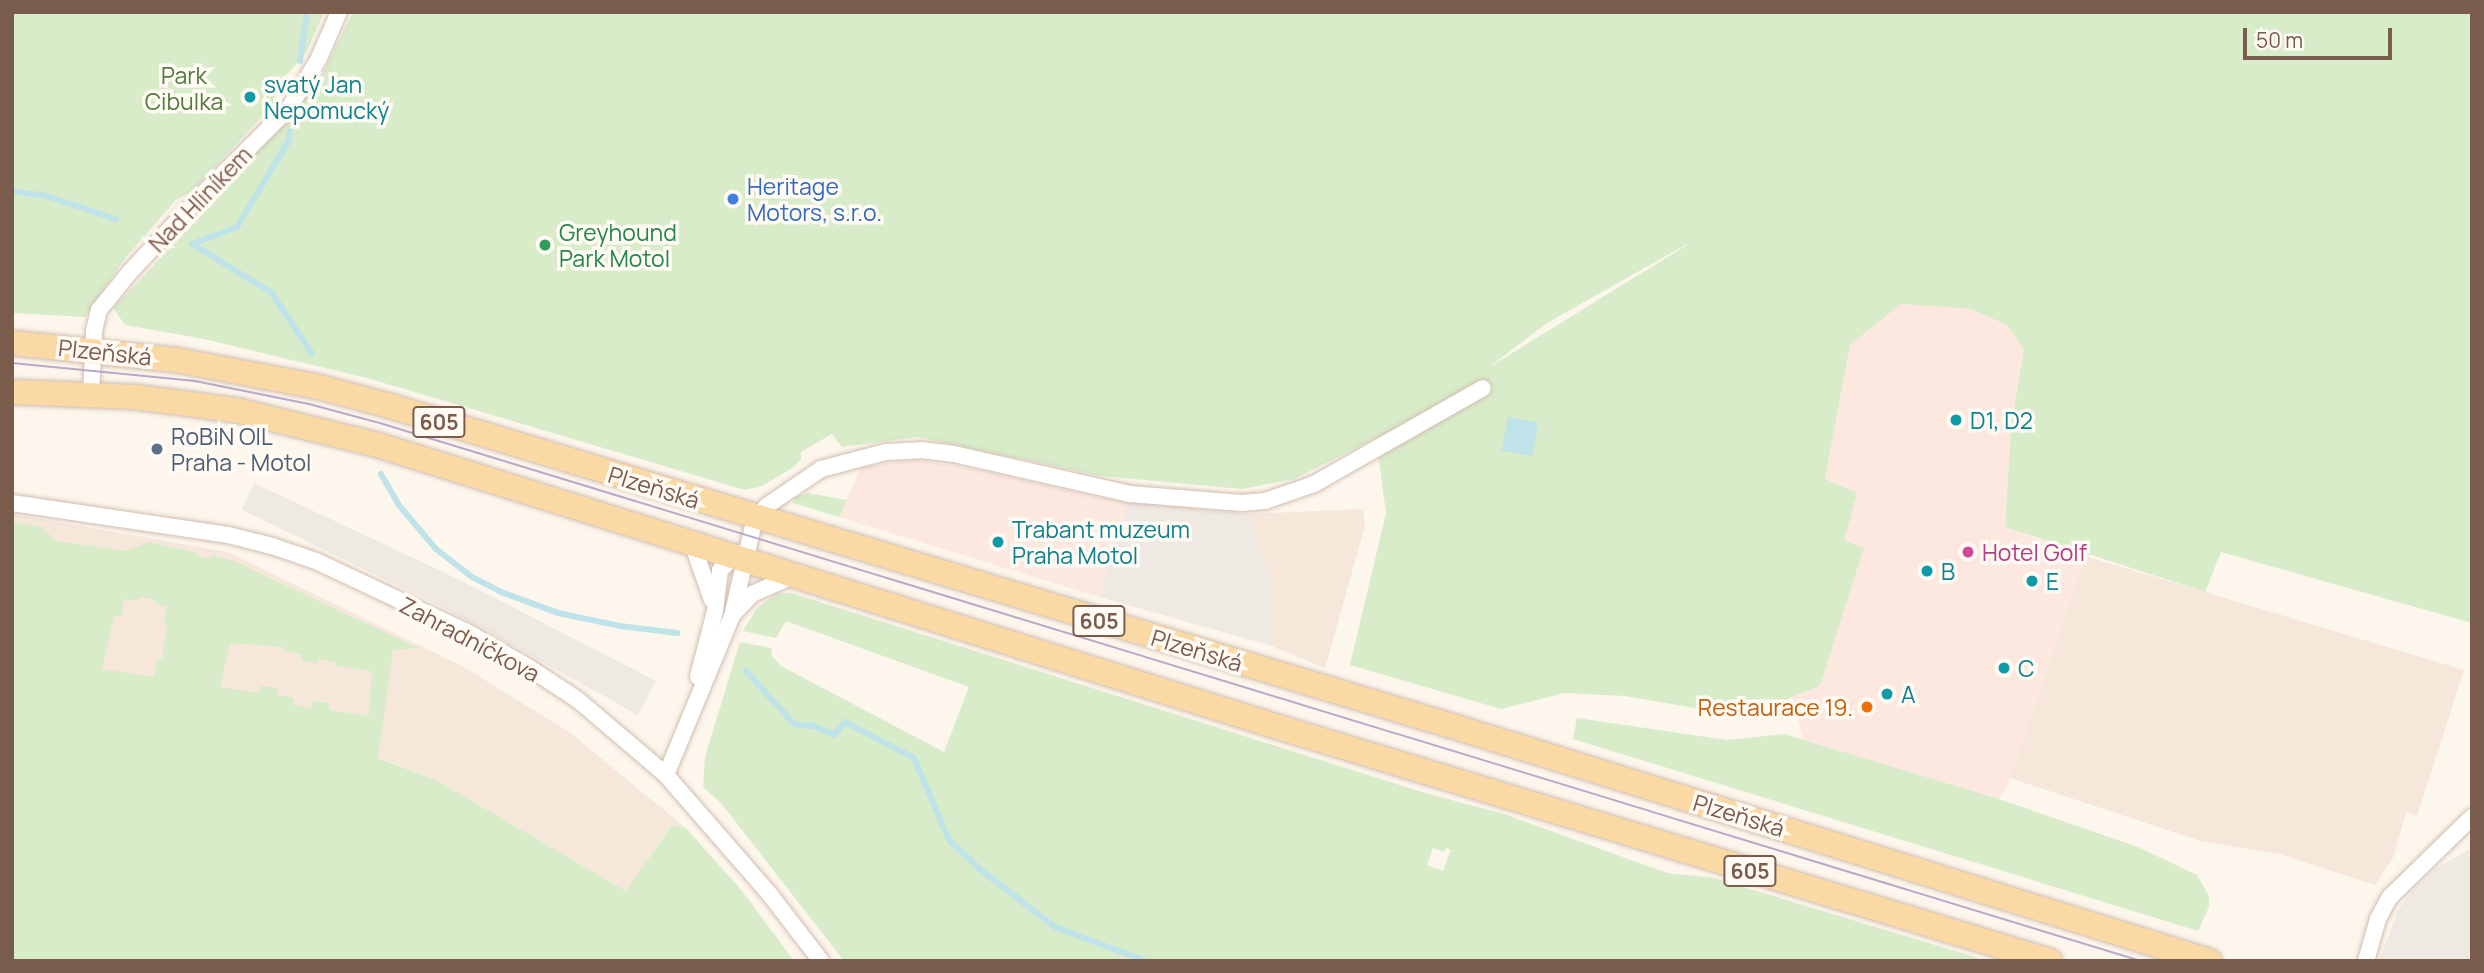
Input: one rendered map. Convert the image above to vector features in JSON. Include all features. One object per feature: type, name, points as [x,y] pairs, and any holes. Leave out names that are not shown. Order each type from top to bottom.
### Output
[{"type":"main road","name":"Plzeňská","points":[[12,343],[94,349],[176,360],[319,387],[1452,726],[2209,961]]},
{"type":"main road","name":"Plzeňská","points":[[12,392],[91,395],[203,406],[313,428],[692,543],[743,553],[796,575],[1427,774],[2049,961]]},
{"type":"street","name":"Nad Hliníkem","points":[[91,395],[94,331],[99,310],[158,242],[289,108],[319,58],[339,12]]},
{"type":"street","points":[[666,775],[732,616],[743,553],[755,518],[768,505],[821,469],[886,452],[921,450],[954,454],[1130,494],[1242,503],[1265,501],[1314,484],[1483,388]]},
{"type":"street","name":"Zahradníčkova","points":[[12,503],[228,535],[316,561],[464,631],[528,667],[578,700],[666,775],[772,896],[821,961]]},
{"type":"street","name":"Plzeňská","points":[[692,543],[715,611]]},
{"type":"street","points":[[683,734],[715,611],[720,570],[743,553]]},
{"type":"street","points":[[732,616],[752,594],[796,575]]},
{"type":"street","points":[[2366,961],[2378,919],[2389,898],[2472,817]]},
{"type":"shaded area","name":"Hotel Golf","points":[[1901,304],[1971,309],[2008,325],[2024,349],[2011,427],[2005,527],[2085,556],[2008,784],[1999,799],[1803,740],[1792,697],[1820,686],[1864,548],[1844,540],[1825,479],[1850,345]]},
{"type":"shaded area","points":[[915,460],[978,469],[1129,502],[1099,597],[839,517],[861,467]]},
{"type":"shaded area","points":[[254,483],[462,581],[656,681],[638,715],[454,613],[242,510]]},
{"type":"shaded area","points":[[1129,502],[1249,514],[1272,588],[1269,645],[1099,597]]},
{"type":"shaded area","points":[[1363,509],[1365,526],[1325,668],[1269,645],[1272,588],[1249,514]]},
{"type":"shaded area","points":[[12,514],[228,552],[464,667],[569,732],[686,828],[670,827],[626,891],[438,781],[372,755],[12,709]]},
{"type":"shaded area","points":[[2085,556],[2464,670],[2417,816],[2406,812],[2394,856],[2375,885],[2279,854],[2200,841],[2010,778]]},
{"type":"shaded area","points":[[2472,848],[2472,961],[2379,961],[2398,910],[2413,890],[2436,868]]},
{"type":"green space","name":"Park Cibulka","points":[[12,12],[324,12],[306,53],[282,80],[271,107],[191,192],[176,200],[126,257],[85,317],[12,313]]},
{"type":"green space","points":[[353,12],[2472,12],[2472,623],[2221,552],[2205,592],[2005,527],[2011,427],[2024,349],[2007,325],[1971,309],[1901,304],[1850,345],[1825,479],[1857,493],[1844,540],[1864,548],[1820,686],[1792,697],[1765,713],[1729,714],[1625,696],[1564,693],[1501,709],[1350,665],[1386,513],[1376,438],[1294,479],[1242,489],[1101,476],[917,437],[842,447],[832,434],[801,452],[801,459],[794,467],[762,486],[745,490],[367,378],[204,339],[125,325],[113,308],[215,201],[318,83]],"holes":[[[1687,245],[1488,368],[1547,323]]]},
{"type":"green space","points":[[808,493],[847,500],[839,517],[793,503],[795,497]]},
{"type":"green space","points":[[12,522],[42,527],[56,541],[127,551],[149,542],[198,553],[198,556],[211,559],[212,555],[234,561],[418,648],[393,650],[378,758],[438,781],[626,891],[671,826],[686,828],[743,892],[794,961],[12,961]],"holes":[[[139,597],[156,600],[156,604],[167,606],[164,623],[168,624],[162,659],[157,659],[154,677],[102,669],[114,616],[122,616],[124,599],[138,601]],[[230,643],[284,647],[284,651],[302,654],[301,661],[317,663],[318,659],[336,662],[336,666],[372,671],[369,716],[329,710],[329,703],[313,701],[312,708],[293,705],[294,698],[277,695],[277,688],[261,686],[259,693],[220,687]]]},
{"type":"green space","points":[[791,593],[1422,792],[1504,814],[1667,873],[1714,878],[1988,961],[844,961],[721,803],[703,787],[705,757],[740,642],[772,648],[771,655],[781,666],[944,752],[969,687],[786,621],[776,638],[743,631],[757,608],[776,594]],"holes":[[[1433,848],[1444,852],[1446,848],[1451,850],[1443,871],[1427,865]]]},
{"type":"green space","points":[[1577,718],[1727,740],[1784,734],[1999,799],[2138,847],[2197,875],[2209,896],[2209,907],[2198,931],[1573,739]]},
{"type":"water","points":[[1508,417],[1538,423],[1532,456],[1502,450]]},
{"type":"waterway","points":[[300,61],[307,12]]},
{"type":"waterway","points":[[192,244],[237,227],[289,140],[290,131]]},
{"type":"waterway","points":[[12,191],[47,196],[116,219]]},
{"type":"waterway","points":[[192,244],[271,292],[312,354]]},
{"type":"waterway","points":[[381,474],[398,504],[436,549],[472,577],[504,593],[558,613],[620,626],[678,633]]},
{"type":"waterway","points":[[746,671],[794,724],[813,726],[834,735],[845,722],[914,758],[949,840],[982,871],[1055,927],[1146,961]]},
{"type":"tram line","points":[[12,363],[195,381],[309,404],[383,424],[2141,961]]},
{"type":"place","name":"svatý Jan Nepomucký","points":[[250,97]]},
{"type":"place","name":"Heritage Motors, s.r.o.","points":[[733,199]]},
{"type":"place","name":"Greyhound Park Motol","points":[[545,245]]},
{"type":"place","name":"D1, D2","points":[[1956,420]]},
{"type":"place","name":"RoBiN OIL Praha - Motol","points":[[157,449]]},
{"type":"place","name":"Trabant muzeum Praha Motol","points":[[998,542]]},
{"type":"place","name":"Hotel Golf","points":[[1968,552]]},
{"type":"place","name":"B","points":[[1927,571]]},
{"type":"place","name":"E","points":[[2032,581]]},
{"type":"place","name":"C","points":[[2004,668]]},
{"type":"place","name":"A","points":[[1887,694]]},
{"type":"place","name":"Restaurace 19.","points":[[1867,707]]}]
